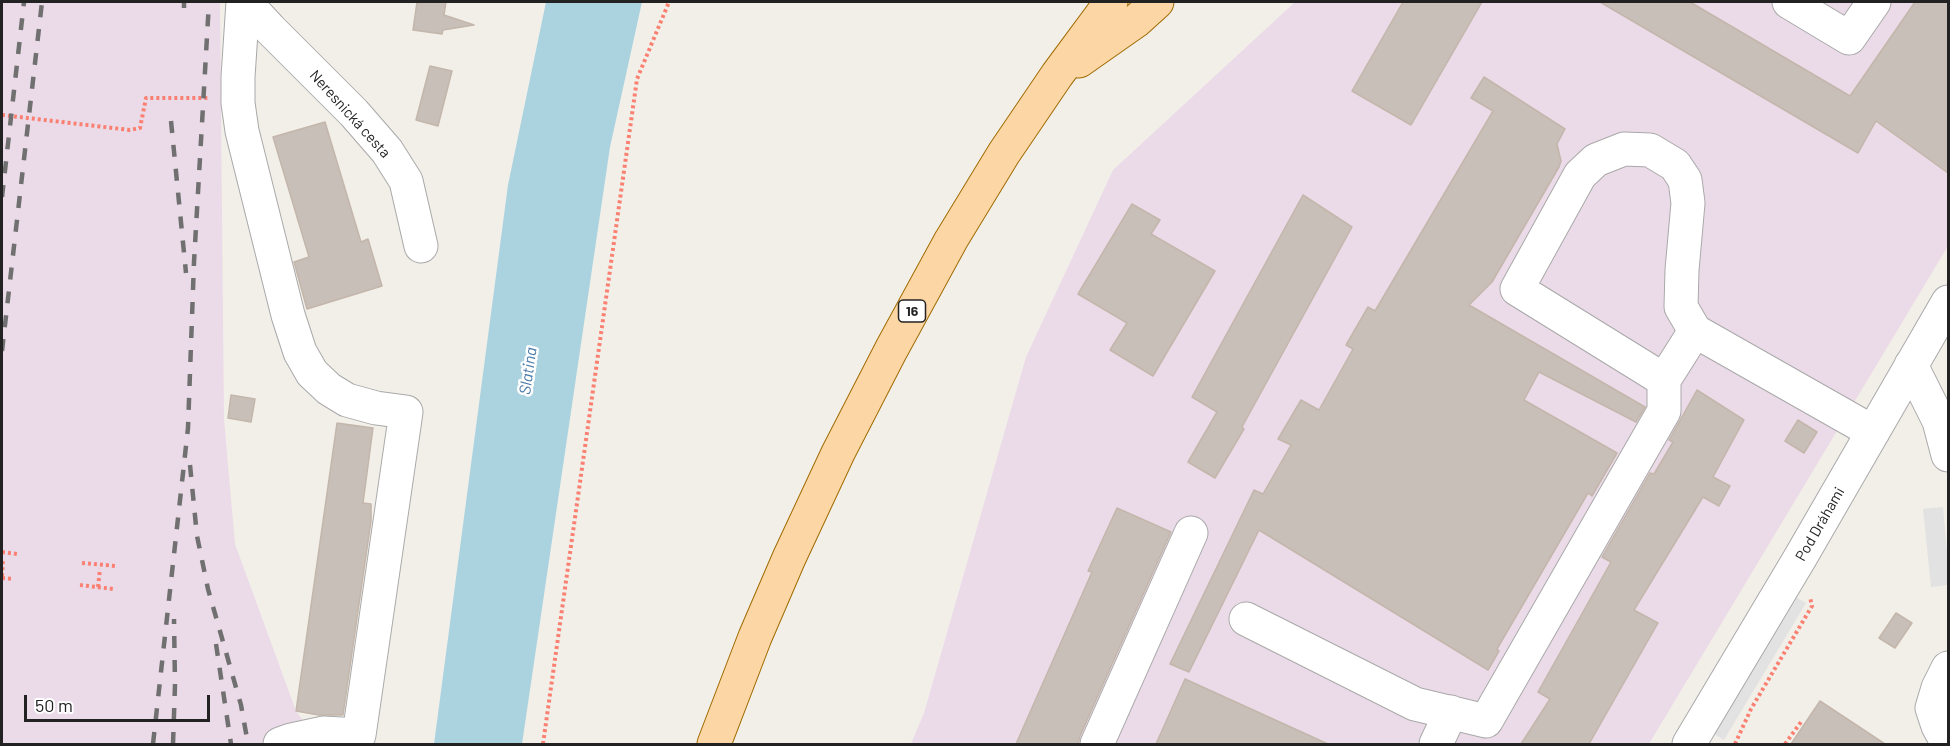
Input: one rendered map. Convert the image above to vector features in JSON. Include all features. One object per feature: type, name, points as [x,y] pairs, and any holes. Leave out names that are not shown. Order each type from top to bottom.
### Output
[{"type":"main road","name":"16","points":[[714,744],[755,637],[789,558],[843,442],[891,350],[951,240],[1004,153],[1057,75],[1111,2]]},
{"type":"main road","points":[[1057,75],[1136,21],[1157,2]]},
{"type":"street","points":[[244,2],[239,51],[238,95],[242,131],[288,315],[300,352],[312,373],[329,389],[347,400],[376,408],[406,412],[368,740],[323,733],[280,744]]},
{"type":"street","name":"Neresnická cesta","points":[[244,2],[354,113],[387,151],[405,181],[422,246]]},
{"type":"street","points":[[1789,2],[1848,38],[1874,2]]},
{"type":"street","points":[[1664,380],[1517,289],[1580,175],[1596,160],[1624,148],[1650,150],[1675,165],[1685,180],[1688,203],[1681,307],[1695,332],[1873,432]]},
{"type":"street","name":"Pod Dráhami","points":[[1689,744],[1948,302]]},
{"type":"street","points":[[1246,619],[1415,704],[1486,721],[1664,411],[1664,380],[1695,332]]},
{"type":"street","points":[[1911,365],[1939,421],[1948,455]]},
{"type":"street","points":[[1097,744],[1191,533]]},
{"type":"street","points":[[1948,668],[1938,688],[1932,708],[1938,726],[1948,744]]},
{"type":"street","points":[[1436,744],[1451,712]]},
{"type":"path","points":[[543,744],[637,79],[669,2]]},
{"type":"path","points":[[2,115],[130,130],[141,128],[146,98],[204,99],[238,95]]},
{"type":"path","points":[[2,552],[16,554]]},
{"type":"path","points":[[3,559],[2,577],[14,579]]},
{"type":"path","points":[[82,563],[116,566]]},
{"type":"path","points":[[98,587],[100,569]]},
{"type":"path","points":[[80,585],[113,589]]},
{"type":"path","points":[[1785,744],[1801,722]]},
{"type":"shaded area","points":[[2,2],[220,2],[224,419],[235,544],[296,711],[320,744],[2,744]]},
{"type":"shaded area","points":[[1295,2],[1948,2],[1948,246],[1649,744],[911,744],[924,713],[1026,357],[1113,170]]},
{"type":"shaded area","points":[[1943,507],[1948,585],[1931,587],[1923,509]]},
{"type":"shaded area","points":[[1789,593],[1806,603],[1724,740],[1707,730]]},
{"type":"water","name":"Slatina","points":[[546,2],[642,2],[610,147],[522,744],[434,744],[508,185]]},
{"type":"building","points":[[417,2],[446,2],[444,15],[474,25],[443,30],[442,34],[413,30]]},
{"type":"building","points":[[1403,2],[1482,2],[1411,125],[1352,91]]},
{"type":"building","points":[[1600,2],[1690,2],[1850,96],[1915,2],[1948,2],[1948,173],[1876,121],[1858,153]]},
{"type":"building","points":[[430,66],[452,71],[438,126],[416,120]]},
{"type":"building","points":[[1484,77],[1565,129],[1557,144],[1561,161],[1559,167],[1492,282],[1469,305],[1645,407],[1636,422],[1539,372],[1524,400],[1617,453],[1592,496],[1588,493],[1497,649],[1499,651],[1488,670],[1259,530],[1189,672],[1170,664],[1254,490],[1263,494],[1291,445],[1278,439],[1301,400],[1319,410],[1353,349],[1346,345],[1368,307],[1375,311],[1493,111],[1471,98]]},
{"type":"building","points":[[325,122],[361,242],[368,239],[382,286],[307,309],[294,262],[309,257],[273,137]]},
{"type":"building","points":[[1303,195],[1352,227],[1242,427],[1244,429],[1215,478],[1188,462],[1217,412],[1192,397]]},
{"type":"building","points":[[1132,204],[1160,220],[1151,234],[1215,271],[1153,376],[1110,350],[1127,323],[1078,294]]},
{"type":"building","points":[[1697,390],[1744,420],[1713,477],[1730,486],[1719,506],[1703,497],[1634,610],[1658,623],[1589,744],[1521,744],[1550,699],[1538,692],[1611,562],[1602,557],[1650,473],[1654,474],[1673,442],[1669,440]]},
{"type":"building","points":[[231,395],[255,399],[251,422],[228,418]]},
{"type":"building","points":[[1798,420],[1817,432],[1804,453],[1785,441]]},
{"type":"building","points":[[337,423],[373,428],[363,503],[371,504],[371,521],[343,715],[319,715],[296,711]]},
{"type":"building","points":[[1117,508],[1171,532],[1078,744],[1016,744],[1092,572],[1088,571]]},
{"type":"building","points":[[1896,613],[1912,623],[1895,648],[1879,638]]},
{"type":"building","points":[[1185,679],[1328,744],[1156,744]]},
{"type":"building","points":[[1820,701],[1885,744],[1791,744]]},
{"type":"railway","points":[[2,197],[24,2]]},
{"type":"railway","points":[[2,351],[42,2]]},
{"type":"railway","points":[[184,2],[184,8]]},
{"type":"railway","points":[[153,744],[188,428],[194,262],[209,2]]},
{"type":"railway","points":[[171,121],[186,273]]},
{"type":"railway","points":[[190,465],[197,536],[208,589],[241,705],[248,744]]},
{"type":"railway","points":[[173,744],[174,619]]},
{"type":"railway","points":[[216,644],[231,744]]}]
